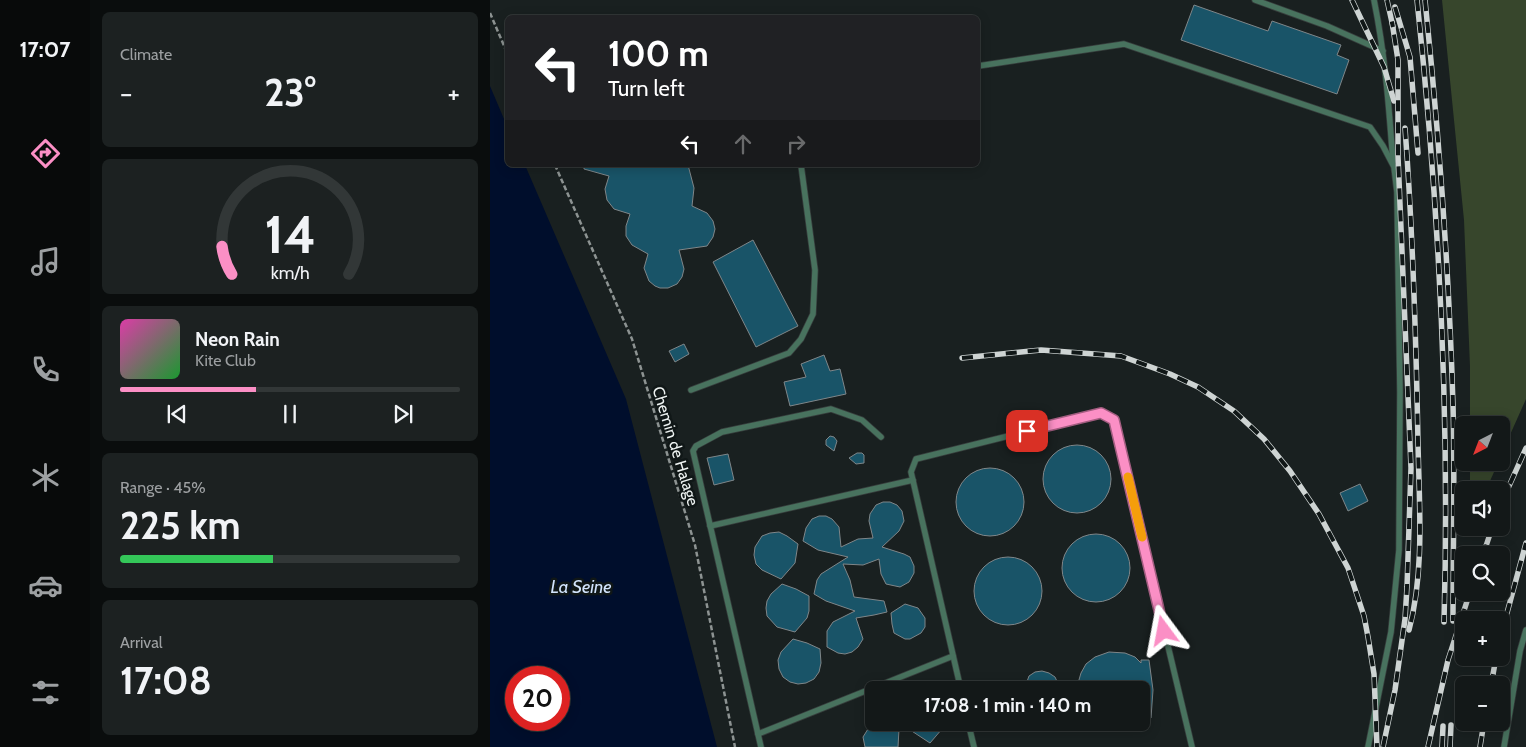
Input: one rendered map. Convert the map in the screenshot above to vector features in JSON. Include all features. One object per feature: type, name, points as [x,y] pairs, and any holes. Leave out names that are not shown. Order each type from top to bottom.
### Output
[{"type":"lane","points":[[1255,0],[1327,26],[1383,51]]},
{"type":"lane","points":[[1368,747],[1391,632],[1399,550],[1400,373],[1397,192],[1387,83],[1374,0]]},
{"type":"lane","points":[[980,66],[1124,44],[1370,127],[1394,167]]},
{"type":"lane","points":[[690,390],[789,353],[801,339],[813,314],[815,270],[801,167]]},
{"type":"lane","points":[[762,747],[693,451],[696,446],[722,432],[831,409],[862,420],[882,437]]},
{"type":"lane","points":[[959,681],[911,472],[916,459],[1101,413],[1114,420],[1192,747]]},
{"type":"lane","points":[[710,526],[913,480]]},
{"type":"lane","points":[[1504,747],[1520,651],[1526,630]]},
{"type":"lane","points":[[758,734],[953,656]]},
{"type":"lane","points":[[970,731],[974,747]]},
{"type":"path","points":[[490,13],[505,49]]},
{"type":"path","name":"Chemin de Halage","points":[[556,167],[632,339],[695,545],[735,747]]},
{"type":"green space","points":[[1442,0],[1526,0],[1526,399],[1510,435],[1510,416],[1470,416],[1470,366],[1464,220]]},
{"type":"green space","points":[[1470,471],[1494,471],[1490,481],[1470,481]]},
{"type":"water","name":"La Seine","points":[[490,86],[505,121],[505,167],[526,167],[626,399],[717,747],[490,747]]},
{"type":"building","points":[[1194,5],[1268,31],[1272,21],[1341,45],[1337,55],[1349,60],[1337,94],[1181,40]]},
{"type":"building","points":[[584,167],[689,167],[694,188],[692,206],[707,213],[713,221],[715,229],[713,237],[707,246],[679,250],[684,269],[682,277],[677,284],[668,288],[660,288],[649,281],[644,268],[648,254],[632,245],[626,236],[626,226],[630,214],[614,209],[607,200],[605,189],[609,176],[584,169]]},
{"type":"building","points":[[753,240],[798,326],[756,347],[713,262]]},
{"type":"building","points":[[684,344],[689,354],[675,362],[669,351]]},
{"type":"building","points":[[824,355],[830,371],[840,369],[846,394],[790,406],[784,382],[806,377],[801,364]]},
{"type":"building","points":[[830,436],[834,437],[837,441],[834,451],[826,445],[826,440]]},
{"type":"building","points":[[1070,445],[1084,445],[1096,450],[1106,460],[1111,472],[1111,486],[1106,498],[1096,508],[1084,513],[1070,513],[1058,508],[1048,498],[1043,486],[1043,472],[1048,460],[1058,450]]},
{"type":"building","points":[[857,453],[864,455],[864,463],[856,464],[849,458]]},
{"type":"building","points":[[728,454],[734,480],[714,485],[707,458]]},
{"type":"building","points":[[983,468],[997,468],[1009,473],[1019,483],[1024,495],[1024,509],[1019,521],[1009,531],[997,536],[983,536],[971,531],[961,521],[956,509],[956,495],[961,483],[971,473]]},
{"type":"building","points":[[1360,484],[1368,501],[1348,511],[1340,493]]},
{"type":"building","points":[[883,502],[897,505],[902,511],[904,521],[899,531],[882,547],[910,557],[914,566],[914,573],[909,582],[900,587],[886,584],[881,574],[879,559],[863,565],[843,564],[850,580],[854,597],[884,601],[887,612],[856,618],[863,639],[852,652],[838,653],[827,647],[827,631],[833,622],[855,611],[826,601],[814,594],[817,580],[821,574],[848,557],[818,550],[803,541],[806,528],[812,519],[826,516],[832,519],[839,527],[841,547],[858,539],[873,538],[869,521],[870,514],[876,505]]},
{"type":"building","points":[[779,532],[798,544],[795,563],[781,579],[762,570],[756,564],[754,555],[755,547],[762,536]]},
{"type":"building","points":[[1089,534],[1103,534],[1115,539],[1125,549],[1130,561],[1130,575],[1125,587],[1115,597],[1103,602],[1089,602],[1077,597],[1067,587],[1062,575],[1062,561],[1067,549],[1077,539]]},
{"type":"building","points":[[1001,557],[1015,557],[1027,562],[1037,572],[1042,584],[1042,598],[1037,610],[1027,620],[1015,625],[1001,625],[989,620],[979,610],[974,598],[974,584],[979,572],[989,562]]},
{"type":"building","points":[[782,584],[809,596],[807,618],[795,632],[777,627],[767,616],[767,601],[771,594]]},
{"type":"building","points":[[905,604],[918,608],[925,618],[925,627],[921,633],[910,639],[905,639],[894,633],[892,624],[891,613]]},
{"type":"building","points":[[793,639],[820,649],[821,663],[819,672],[814,679],[806,683],[790,682],[783,677],[779,669],[778,660],[781,652]]},
{"type":"building","points":[[1109,652],[1125,653],[1135,657],[1141,663],[1141,660],[1149,660],[1153,690],[1151,718],[1150,681],[1079,681],[1086,664],[1095,657]]},
{"type":"building","points":[[1035,672],[1049,673],[1057,681],[1027,681],[1029,676]]},
{"type":"building","points":[[867,731],[899,731],[898,747],[865,747],[863,737]]},
{"type":"building","points":[[912,731],[940,731],[930,743]]},
{"type":"railway","points":[[1352,0],[1384,67],[1394,101]]},
{"type":"railway","points":[[1387,0],[1393,27]]},
{"type":"railway","points":[[1417,0],[1431,155],[1441,311],[1445,466],[1444,622]]},
{"type":"railway","points":[[1425,0],[1443,202],[1449,304],[1454,459],[1453,621]]},
{"type":"railway","points":[[1395,7],[1410,57],[1418,153]]},
{"type":"railway","points":[[1383,747],[1395,690],[1405,619],[1411,468],[1398,156],[1398,60],[1392,22]]},
{"type":"railway","points":[[1405,128],[1414,285],[1420,512],[1417,584],[1409,630]]},
{"type":"railway","points":[[962,358],[1041,350],[1121,356],[1170,374],[1198,387],[1234,411],[1264,439],[1290,471],[1319,514],[1348,568],[1364,616],[1374,674],[1377,747]]},
{"type":"railway","points":[[1510,484],[1526,448]]},
{"type":"railway","points":[[1486,546],[1489,536]]},
{"type":"railway","points":[[1508,611],[1526,543]]},
{"type":"railway","points":[[1428,747],[1448,660],[1467,601]]},
{"type":"railway","points":[[1493,676],[1495,666]]},
{"type":"railway","points":[[1450,747],[1451,725]]},
{"type":"railway","points":[[1442,747],[1443,726]]},
{"type":"railway","points":[[1480,747],[1483,731]]},
{"type":"slow traffic","points":[[1128,477],[1142,537]]},
{"type":"route","points":[[1027,431],[1101,413],[1114,420],[1164,631]]}]
